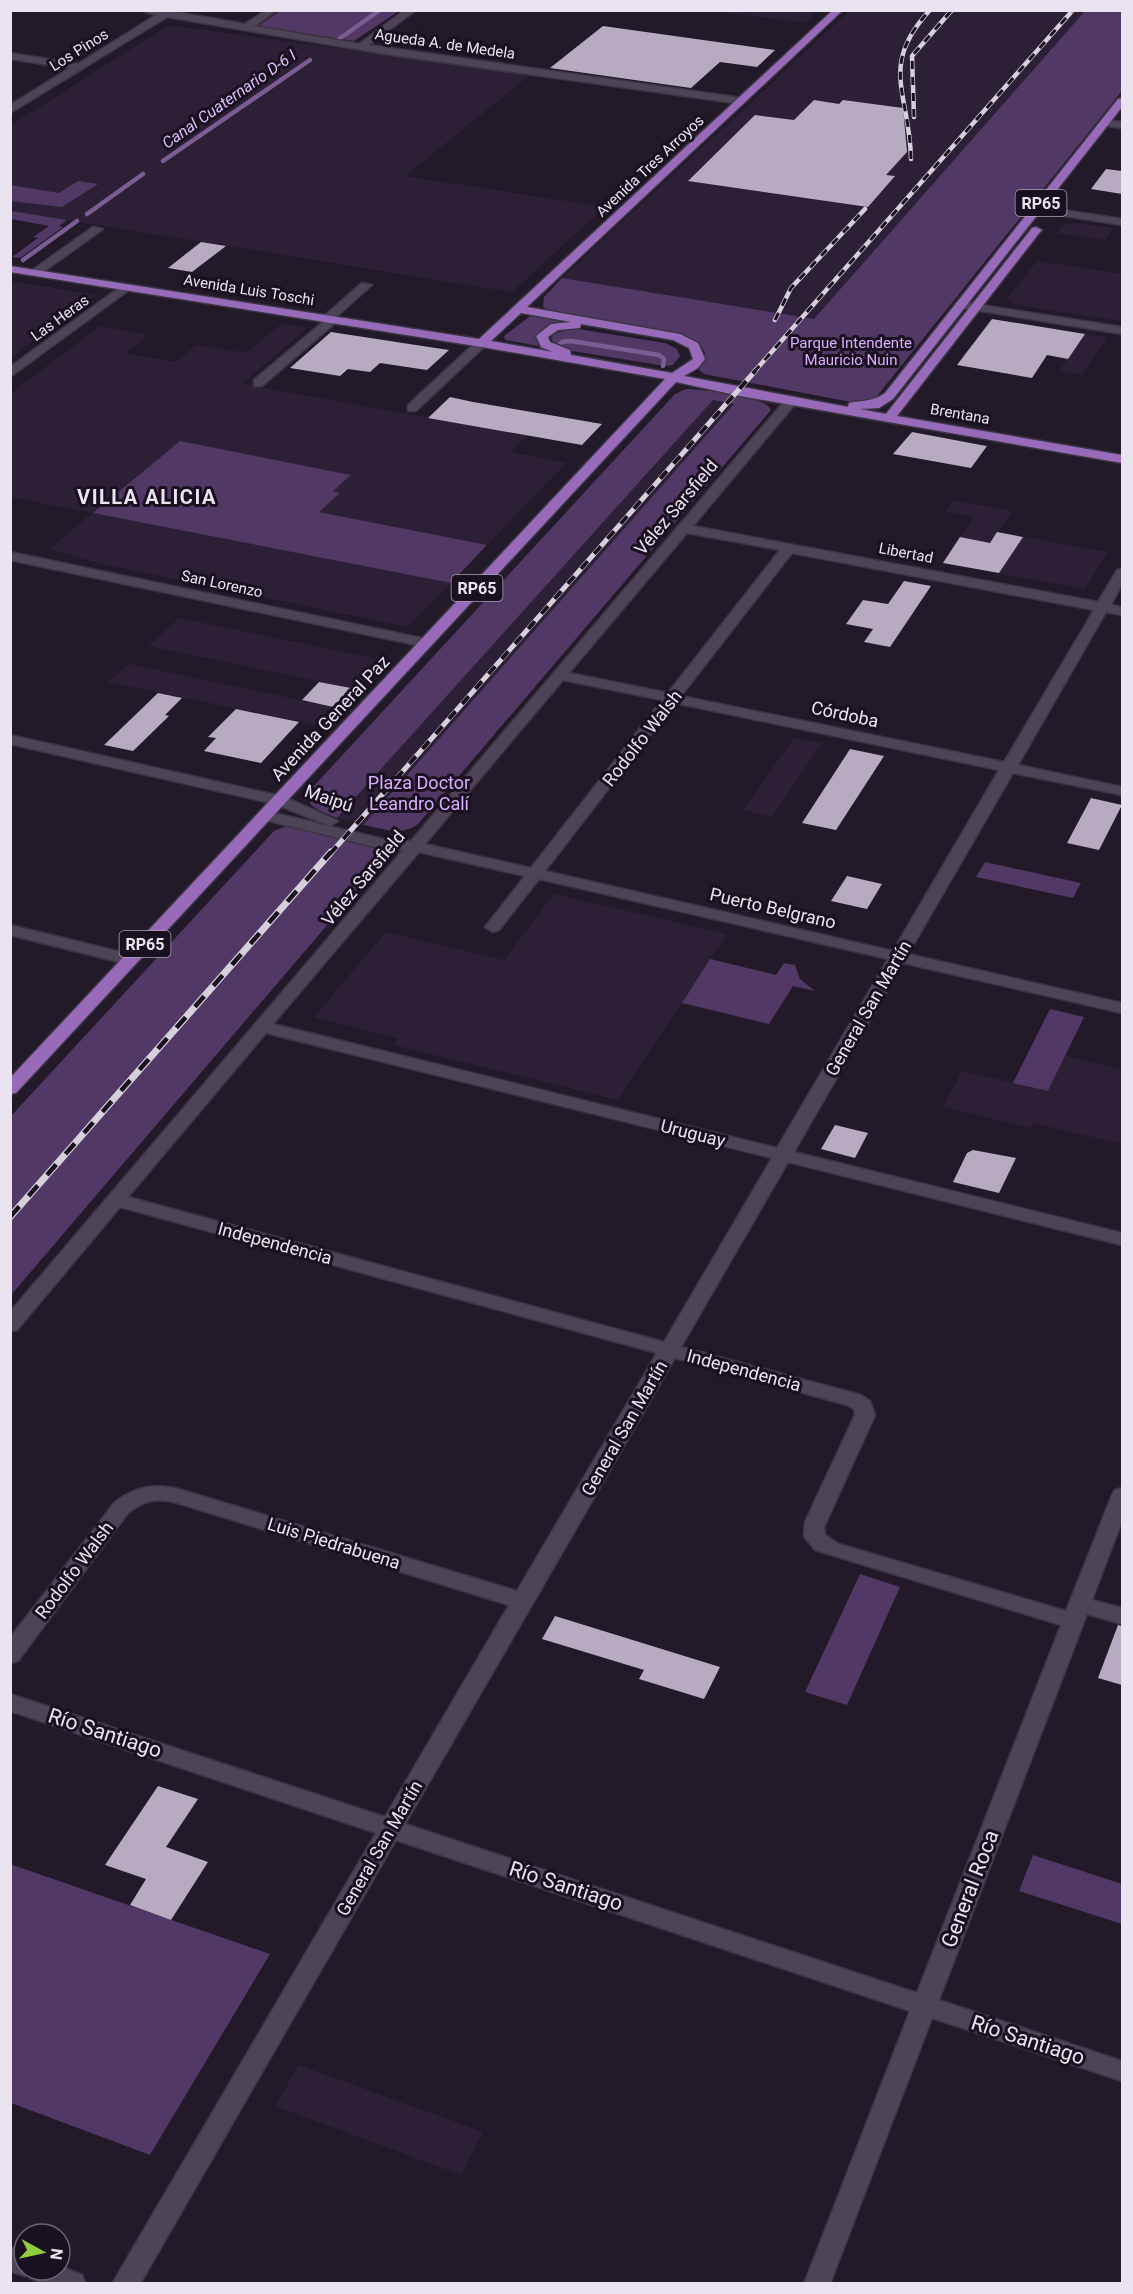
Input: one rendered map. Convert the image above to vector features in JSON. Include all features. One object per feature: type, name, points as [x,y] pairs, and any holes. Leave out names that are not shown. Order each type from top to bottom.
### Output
[{"type":"main road","name":"Avenida Tres Arroyos","points":[[482,343],[839,10]]},
{"type":"main road","name":"RP65","points":[[934,339],[1122,101]]},
{"type":"main road","name":"RP65","points":[[886,418],[976,308],[1121,123]]},
{"type":"main road","name":"Avenida Luis Toschi","points":[[10,269],[482,343],[840,404],[870,406],[889,396],[934,339]]},
{"type":"main road","name":"Avenida General Paz","points":[[10,1089],[676,375],[694,365],[699,356],[694,346],[681,338],[518,309]]},
{"type":"main road","name":"RP65","points":[[571,354],[548,346],[542,336],[555,327],[578,325],[670,341],[684,352],[676,375]]},
{"type":"main road","points":[[886,418],[930,355],[934,339]]},
{"type":"main road","name":"Avenida Luis Toschi","points":[[482,343],[571,354],[791,401]]},
{"type":"main road","name":"Brentana","points":[[791,401],[1122,459]]},
{"type":"street","name":"Agueda A. de Medela","points":[[144,10],[163,15],[360,46],[742,101]]},
{"type":"street","points":[[247,27],[273,10]]},
{"type":"street","points":[[360,46],[411,10]]},
{"type":"street","name":"Los Pinos","points":[[10,110],[163,15]]},
{"type":"street","points":[[10,56],[80,67]]},
{"type":"street","points":[[1105,123],[1121,123]]},
{"type":"street","points":[[1037,209],[1122,222]]},
{"type":"street","points":[[35,273],[97,229]]},
{"type":"street","points":[[258,383],[366,285]]},
{"type":"street","name":"Las Heras","points":[[10,373],[127,287]]},
{"type":"street","points":[[961,305],[1122,331]]},
{"type":"street","points":[[412,408],[482,343]]},
{"type":"street","name":"Vélez Sarsfield","points":[[10,1325],[791,401]]},
{"type":"street","name":"Libertad","points":[[684,528],[1112,609]]},
{"type":"street","name":"Rodolfo Walsh","points":[[493,927],[789,548]]},
{"type":"street","name":"San Lorenzo","points":[[10,556],[426,643]]},
{"type":"street","name":"General San Martín","points":[[125,2283],[1009,767],[1112,609],[1122,573]]},
{"type":"street","name":"Córdoba","points":[[560,675],[1122,791]]},
{"type":"street","name":"Maipú","points":[[10,739],[280,800],[314,816],[400,839],[415,846]]},
{"type":"street","name":"Maipú","points":[[266,816],[383,844],[415,846]]},
{"type":"street","name":"Puerto Belgrano","points":[[415,846],[1122,1008]]},
{"type":"street","points":[[10,930],[131,960]]},
{"type":"street","name":"Uruguay","points":[[263,1026],[1122,1239]]},
{"type":"street","name":"Independencia","points":[[116,1200],[851,1399],[863,1406],[864,1418],[813,1526],[815,1538],[822,1545],[1077,1612],[1122,1616]]},
{"type":"street","name":"Rodolfo Walsh","points":[[10,1655],[121,1508],[136,1496],[145,1493]]},
{"type":"street","name":"Luis Piedrabuena","points":[[145,1493],[175,1495],[523,1601]]},
{"type":"street","name":"General Roca","points":[[817,2283],[1122,1495]]},
{"type":"street","name":"Río Santiago","points":[[10,1702],[1122,2071]]},
{"type":"shaded area","points":[[715,11],[818,11],[805,23]]},
{"type":"shaded area","points":[[849,11],[1085,11],[814,319],[562,278]]},
{"type":"shaded area","points":[[176,26],[530,75],[405,176],[605,207],[512,292],[68,220],[58,227],[11,219],[11,125],[166,27]]},
{"type":"shaded area","points":[[1076,223],[1114,228],[1105,240],[1058,233],[1064,224]]},
{"type":"shaded area","points":[[1037,261],[1122,274],[1122,317],[1120,321],[1012,304],[1013,301],[1006,300]]},
{"type":"shaded area","points":[[12,281],[95,295],[11,357]]},
{"type":"shaded area","points":[[281,324],[307,328],[242,384],[527,435],[511,452],[566,463],[487,545],[318,512],[339,493],[333,491],[350,474],[94,512],[451,583],[408,627],[101,564],[50,549],[92,513],[11,497],[11,393],[100,326],[148,335],[125,353],[175,362],[197,345],[247,353]]},
{"type":"shaded area","points":[[1085,334],[1107,337],[1082,375],[1059,371]]},
{"type":"shaded area","points":[[713,400],[735,404],[363,825],[337,818]]},
{"type":"shaded area","points":[[953,500],[1012,511],[998,532],[1108,552],[1085,589],[942,563],[974,517],[945,512]]},
{"type":"shaded area","points":[[179,618],[378,659],[351,688],[148,646]]},
{"type":"shaded area","points":[[129,664],[333,707],[316,725],[108,682]]},
{"type":"shaded area","points":[[794,738],[822,743],[772,817],[743,810]]},
{"type":"shaded area","points":[[554,894],[727,934],[618,1100],[394,1045],[398,1039],[314,1017],[386,932],[504,960]]},
{"type":"shaded area","points":[[1066,1056],[1122,1069],[1122,1144],[1033,1123],[1031,1128],[943,1107],[962,1071],[1048,1091]]},
{"type":"shaded area","points":[[299,2065],[483,2132],[461,2175],[275,2106]]},
{"type":"green space","points":[[280,11],[399,11],[354,41],[258,26]]},
{"type":"green space","name":"Parque Intendente Mauricio Nuin","points":[[1085,11],[1122,11],[1122,91],[873,401],[856,403],[704,374],[699,370],[705,352],[698,344],[551,312],[543,307],[544,297],[562,278],[814,319]]},
{"type":"green space","points":[[78,181],[98,184],[62,207],[11,201],[11,185],[59,193]]},
{"type":"green space","points":[[10,211],[67,220],[59,226],[63,227],[20,258],[12,257],[38,238],[33,237],[49,226],[11,219]]},
{"type":"green space","points":[[530,316],[573,322],[556,324],[540,331],[536,340],[539,346],[505,340],[504,336]]},
{"type":"green space","points":[[572,328],[665,343],[677,349],[680,356],[673,365],[665,366],[572,351],[554,344],[551,338],[554,334]]},
{"type":"green space","name":"Plaza Doctor Leandro Calí","points":[[686,389],[746,397],[767,405],[771,410],[418,824],[399,831],[363,825],[734,404],[713,400],[337,818],[311,805],[308,798],[313,787],[675,394]]},
{"type":"green space","points":[[180,441],[351,475],[333,491],[340,493],[319,512],[487,545],[451,583],[93,513]]},
{"type":"green space","points":[[284,827],[294,827],[374,847],[387,855],[11,1295],[11,1116],[274,831]]},
{"type":"green space","points":[[985,862],[1081,883],[1073,898],[976,877]]},
{"type":"green space","points":[[710,959],[776,975],[784,963],[795,965],[800,979],[815,991],[793,986],[769,1024],[682,1003]]},
{"type":"green space","points":[[1050,1009],[1084,1017],[1048,1091],[1013,1083]]},
{"type":"green space","points":[[860,1574],[900,1587],[847,1705],[805,1692]]},
{"type":"green space","points":[[1033,1855],[1122,1884],[1122,1924],[1019,1891]]},
{"type":"green space","points":[[10,1864],[270,1954],[150,2155],[11,2103]]},
{"type":"building","points":[[603,26],[775,50],[757,67],[720,62],[691,88],[550,68]]},
{"type":"building","points":[[814,100],[839,104],[843,100],[903,108],[907,152],[886,175],[895,176],[868,207],[688,181],[755,115],[794,120]]},
{"type":"building","points":[[1106,169],[1122,171],[1122,194],[1091,189]]},
{"type":"building","points":[[201,242],[226,246],[192,272],[168,268]]},
{"type":"building","points":[[992,319],[1085,334],[1068,359],[1047,355],[1032,378],[957,365]]},
{"type":"building","points":[[331,332],[449,350],[427,370],[380,363],[370,372],[348,369],[340,376],[290,368]]},
{"type":"building","points":[[450,397],[602,424],[582,445],[428,418]]},
{"type":"building","points":[[912,432],[987,446],[971,468],[893,454]]},
{"type":"building","points":[[997,532],[1023,537],[999,573],[943,563],[960,537],[990,543]]},
{"type":"building","points":[[904,581],[931,586],[890,647],[864,642],[873,629],[846,624],[863,600],[888,604]]},
{"type":"building","points":[[319,682],[351,688],[333,707],[302,700]]},
{"type":"building","points":[[158,693],[182,698],[165,715],[169,716],[133,751],[104,745]]},
{"type":"building","points":[[236,709],[299,722],[261,763],[204,751],[216,738],[208,737]]},
{"type":"building","points":[[850,749],[884,756],[836,830],[802,823]]},
{"type":"building","points":[[1091,798],[1122,805],[1099,850],[1067,843]]},
{"type":"building","points":[[847,876],[882,884],[867,909],[831,901]]},
{"type":"building","points":[[835,1125],[868,1133],[855,1158],[821,1149]]},
{"type":"building","points":[[973,1150],[1016,1158],[999,1193],[953,1182],[967,1153]]},
{"type":"building","points":[[555,1616],[720,1667],[704,1699],[639,1679],[644,1670],[542,1639]]},
{"type":"building","points":[[1118,1625],[1122,1626],[1122,1685],[1098,1678]]},
{"type":"building","points":[[158,1786],[198,1799],[166,1847],[208,1862],[171,1920],[130,1905],[146,1879],[105,1865]]},
{"type":"waterway","name":"Canal Cuaternario D-6 I","points":[[339,39],[380,10]]},
{"type":"waterway","name":"Canal Cuaternario D-6 I","points":[[163,161],[310,60]]},
{"type":"waterway","name":"Canal Cuaternario D-6 I","points":[[87,214],[143,174]]},
{"type":"waterway","name":"Canal Cuaternario D-6 I","points":[[23,260],[77,221]]},
{"type":"waterway","points":[[558,346],[562,342],[571,341],[659,355],[664,359],[663,366]]},
{"type":"railway","points":[[911,159],[901,65],[905,48],[914,30],[930,10]]},
{"type":"railway","points":[[914,117],[912,56],[952,10]]},
{"type":"railway","points":[[754,372],[1073,10]]},
{"type":"railway","points":[[775,320],[791,288],[865,209]]},
{"type":"railway","points":[[330,854],[756,370]]},
{"type":"railway","points":[[10,1217],[331,852]]},
{"type":"district","name":"VILLA ALICIA","points":[[147,497]]}]
